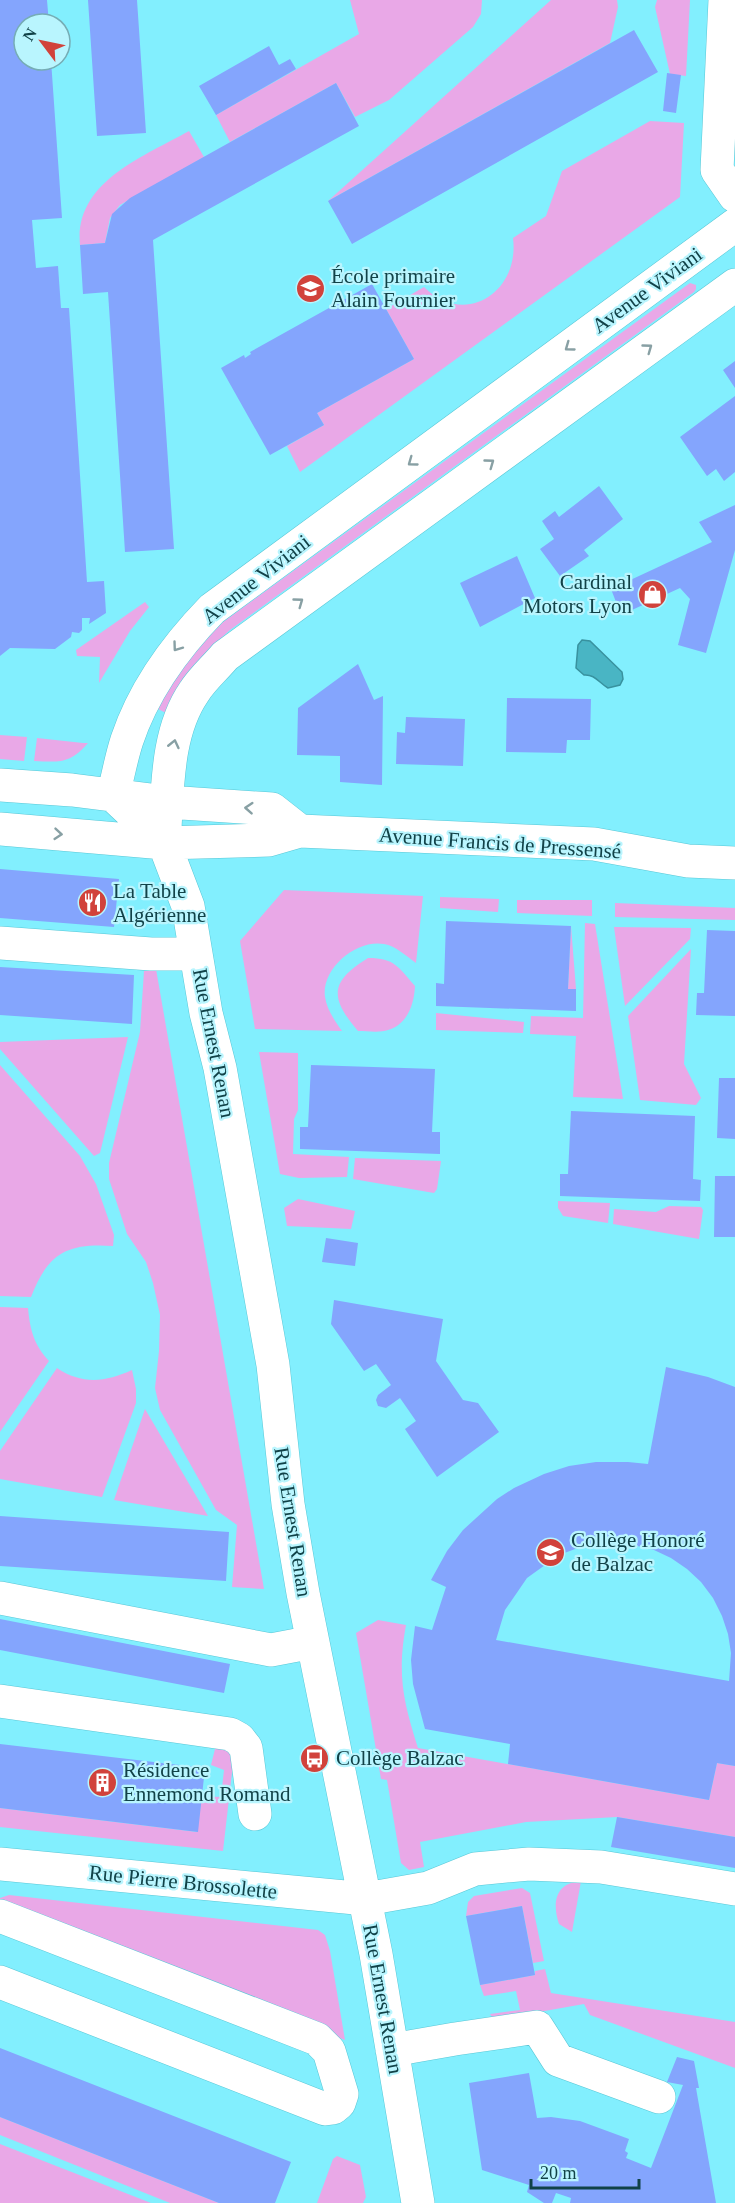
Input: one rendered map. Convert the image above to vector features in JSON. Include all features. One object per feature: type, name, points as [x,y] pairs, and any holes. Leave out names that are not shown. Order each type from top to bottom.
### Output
[{"type":"street","points":[[725,0],[717,170],[735,196]]},
{"type":"street","name":"Avenue Viviani","points":[[113,795],[126,741],[157,675],[183,638],[212,609],[735,225]]},
{"type":"street","points":[[707,245],[708,263],[715,276],[735,284]]},
{"type":"street","name":"Avenue Viviani","points":[[164,843],[172,752],[180,718],[194,692],[225,656],[735,284]]},
{"type":"street","points":[[0,785],[167,802],[272,809],[300,831]]},
{"type":"street","points":[[113,795],[164,843]]},
{"type":"street","name":"Avenue Francis de Pressensé","points":[[0,829],[164,843],[269,840],[300,831],[594,844],[688,861],[735,863]]},
{"type":"street","name":"Rue Ernest Renan","points":[[164,843],[188,906],[206,1013],[220,1068],[273,1365],[288,1504],[313,1642],[366,1899],[418,2203]]},
{"type":"street","points":[[0,942],[150,954],[196,954]]},
{"type":"street","points":[[0,1598],[271,1650],[313,1642]]},
{"type":"street","points":[[0,1701],[230,1734],[239,1739],[246,1748],[255,1814]]},
{"type":"street","name":"Rue Pierre Brossolette","points":[[0,1863],[366,1899],[428,1887],[475,1869],[529,1864],[601,1867],[735,1889]]},
{"type":"street","points":[[0,1916],[316,2039],[329,2051],[342,2094],[339,2103],[333,2108],[325,2109],[0,1982]]},
{"type":"street","points":[[392,2050],[537,2027],[558,2060],[658,2097]]},
{"type":"shaded area","points":[[350,0],[482,0],[481,14],[473,27],[389,100],[355,117],[336,83],[230,142],[216,115],[359,34]]},
{"type":"shaded area","points":[[551,0],[617,0],[618,7],[610,43],[328,201]]},
{"type":"shaded area","points":[[657,0],[690,0],[686,76],[670,74],[655,7]]},
{"type":"shaded area","points":[[650,121],[684,123],[680,197],[300,472],[287,446],[324,425],[317,413],[414,359],[386,309],[424,287],[440,299],[456,304],[472,304],[487,298],[499,288],[508,274],[513,257],[513,238],[546,216],[562,171]]},
{"type":"shaded area","points":[[189,131],[204,157],[120,205],[110,218],[105,243],[80,245],[81,223],[88,204],[100,188],[133,162]]},
{"type":"shaded area","points":[[690,283],[696,285],[694,292],[230,630],[209,649],[166,713],[158,709],[195,652],[223,622]]},
{"type":"shaded area","points":[[145,602],[149,607],[130,631],[99,683],[100,657],[77,656],[76,650]]},
{"type":"shaded area","points":[[0,735],[27,737],[24,761],[0,759]]},
{"type":"shaded area","points":[[37,738],[88,743],[76,755],[64,760],[34,761]]},
{"type":"shaded area","points":[[284,890],[423,896],[416,963],[393,947],[373,944],[362,946],[342,958],[329,976],[325,986],[326,1002],[342,1031],[255,1029],[240,941]]},
{"type":"shaded area","points":[[440,897],[499,899],[498,912],[440,908]]},
{"type":"shaded area","points":[[517,900],[592,900],[592,916],[517,913]]},
{"type":"shaded area","points":[[615,903],[735,908],[735,920],[615,917]]},
{"type":"shaded area","points":[[585,923],[595,924],[623,1099],[573,1097],[576,1036],[530,1034],[531,1016],[583,1018]]},
{"type":"shaded area","points":[[571,926],[576,989],[568,989]]},
{"type":"shaded area","points":[[614,927],[691,928],[690,939],[625,1006]]},
{"type":"shaded area","points":[[691,949],[684,1064],[701,1098],[696,1105],[640,1100],[628,1016]]},
{"type":"shaded area","points":[[368,958],[390,962],[400,969],[415,986],[409,1013],[401,1023],[385,1031],[358,1031],[342,1009],[339,1000],[340,983],[346,975]]},
{"type":"shaded area","points":[[156,969],[264,1589],[232,1587],[237,1525],[216,1510],[160,1410],[155,1388],[160,1315],[153,1283],[146,1262],[127,1234],[109,1179],[109,1163],[140,1032],[144,971]]},
{"type":"shaded area","points":[[436,1013],[524,1022],[523,1033],[436,1030]]},
{"type":"shaded area","points":[[128,1037],[100,1153],[94,1156],[0,1049],[0,1042]]},
{"type":"shaded area","points":[[259,1052],[298,1053],[298,1110],[294,1119],[293,1154],[349,1157],[347,1177],[299,1178],[280,1174]]},
{"type":"shaded area","points":[[0,1065],[80,1156],[96,1184],[114,1235],[113,1246],[83,1247],[61,1254],[45,1270],[31,1297],[0,1296]]},
{"type":"shaded area","points":[[355,1158],[441,1161],[437,1189],[434,1193],[353,1179]]},
{"type":"shaded area","points":[[298,1199],[355,1211],[351,1229],[287,1226],[284,1208]]},
{"type":"shaded area","points":[[558,1201],[610,1203],[608,1223],[563,1216],[558,1208]]},
{"type":"shaded area","points":[[669,1206],[701,1207],[703,1210],[699,1239],[613,1224],[614,1209],[656,1212]]},
{"type":"shaded area","points":[[0,1307],[28,1308],[34,1337],[49,1361],[0,1432]]},
{"type":"shaded area","points":[[57,1368],[76,1377],[94,1380],[113,1377],[132,1370],[136,1403],[102,1497],[0,1479],[0,1451]]},
{"type":"shaded area","points":[[145,1409],[208,1516],[114,1500]]},
{"type":"shaded area","points":[[378,1620],[406,1625],[402,1658],[403,1687],[418,1748],[709,1800],[717,1763],[735,1766],[735,1837],[617,1817],[526,1822],[420,1842],[424,1867],[409,1870],[401,1863],[387,1780],[381,1779],[356,1633]]},
{"type":"shaded area","points":[[216,1745],[223,1745],[234,1755],[223,1851],[0,1827],[0,1808],[197,1832],[202,1796],[221,1797],[224,1770],[211,1765]]},
{"type":"shaded area","points":[[581,1881],[572,1932],[559,1924],[556,1902],[561,1890],[572,1883]]},
{"type":"shaded area","points":[[522,1888],[530,1893],[544,1961],[533,1963],[522,1906],[466,1916],[468,1902],[474,1896]]},
{"type":"shaded area","points":[[9,1895],[318,1930],[325,1935],[330,1951],[345,2040],[0,1907],[0,1898]]},
{"type":"shaded area","points":[[545,1969],[551,1993],[735,2022],[735,2068],[590,2015],[584,2004],[494,2020],[490,2014],[520,2010],[516,1991],[484,1996],[480,1985],[535,1975],[535,1971]]},
{"type":"shaded area","points":[[0,2117],[219,2203],[170,2203],[0,2135]]},
{"type":"shaded area","points":[[0,2144],[151,2203],[0,2203]]},
{"type":"shaded area","points":[[337,2156],[360,2165],[366,2197],[363,2203],[317,2203],[333,2159]]},
{"type":"water","points":[[582,640],[590,641],[622,672],[623,679],[620,685],[608,688],[594,677],[584,675],[576,668],[578,645]]},
{"type":"building","points":[[0,0],[47,0],[48,12],[12,12],[12,72],[52,72],[62,218],[32,220],[36,268],[58,266],[61,308],[69,308],[87,582],[104,581],[106,613],[89,624],[90,618],[82,618],[82,630],[79,633],[72,632],[71,637],[55,649],[10,648],[0,656]]},
{"type":"building","points":[[88,0],[137,0],[146,133],[97,136]]},
{"type":"building","points":[[634,30],[658,72],[352,244],[328,201]]},
{"type":"building","points":[[269,46],[279,65],[290,59],[296,69],[216,115],[199,86]]},
{"type":"building","points":[[667,73],[681,75],[676,113],[663,111]]},
{"type":"building","points":[[336,83],[359,126],[153,240],[174,549],[125,552],[108,292],[83,294],[80,245],[105,243],[112,214],[130,198]]},
{"type":"building","points":[[372,284],[414,359],[317,413],[324,425],[270,455],[221,368],[244,355],[245,358],[251,354],[250,352]]},
{"type":"building","points":[[735,361],[735,388],[723,370]]},
{"type":"building","points":[[735,396],[735,472],[724,481],[716,469],[707,476],[680,437]]},
{"type":"building","points":[[599,486],[623,519],[584,550],[589,556],[560,576],[540,549],[554,539],[542,521],[555,511],[559,517]]},
{"type":"building","points":[[735,505],[735,550],[706,653],[678,645],[690,599],[680,588],[621,615],[611,589],[712,542],[699,522]]},
{"type":"building","points":[[517,556],[535,598],[480,627],[460,583]]},
{"type":"building","points":[[358,664],[374,700],[383,696],[382,785],[340,782],[340,756],[297,755],[298,708]]},
{"type":"building","points":[[507,698],[591,699],[590,740],[567,740],[566,753],[506,752]]},
{"type":"building","points":[[406,717],[465,719],[463,766],[396,764],[397,732],[405,733]]},
{"type":"building","points":[[0,869],[119,879],[114,927],[0,918]]},
{"type":"building","points":[[446,921],[571,926],[568,989],[576,989],[576,1011],[436,1006],[436,983],[444,984]]},
{"type":"building","points":[[707,930],[735,931],[735,1016],[696,1015],[697,993],[704,993]]},
{"type":"building","points":[[0,967],[134,975],[132,1024],[0,1015]]},
{"type":"building","points":[[311,1065],[435,1069],[432,1132],[440,1132],[440,1154],[300,1149],[300,1127],[308,1127]]},
{"type":"building","points":[[719,1078],[735,1078],[735,1139],[717,1138]]},
{"type":"building","points":[[571,1111],[695,1116],[693,1179],[701,1180],[700,1201],[560,1196],[560,1174],[568,1174]]},
{"type":"building","points":[[715,1176],[735,1176],[735,1237],[714,1237]]},
{"type":"building","points":[[326,1238],[358,1243],[355,1266],[322,1262]]},
{"type":"building","points":[[334,1300],[443,1319],[436,1361],[463,1400],[478,1403],[499,1432],[437,1477],[405,1429],[416,1421],[400,1398],[386,1408],[378,1406],[376,1400],[378,1395],[391,1385],[376,1364],[364,1371],[331,1324]]},
{"type":"building","points":[[666,1367],[708,1377],[735,1387],[735,1766],[717,1763],[709,1800],[508,1764],[510,1744],[425,1729],[413,1684],[411,1660],[415,1626],[432,1630],[446,1587],[431,1580],[447,1551],[463,1530],[497,1499],[544,1474],[569,1466],[596,1462],[648,1464]],"holes":[[[625,1543],[654,1550],[671,1558],[701,1582],[713,1598],[728,1634],[731,1653],[729,1681],[496,1640],[505,1610],[527,1578],[559,1555],[586,1545]]]},
{"type":"building","points":[[0,1516],[229,1532],[226,1581],[0,1566]]},
{"type":"building","points":[[0,1619],[230,1664],[224,1693],[0,1650]]},
{"type":"building","name":"Résidence Ennemond Romand","points":[[0,1744],[205,1768],[198,1832],[0,1808]]},
{"type":"building","points":[[617,1817],[735,1837],[735,1868],[611,1847]]},
{"type":"building","points":[[522,1906],[535,1975],[480,1985],[466,1916]]},
{"type":"building","points":[[0,2048],[291,2162],[275,2203],[219,2203],[0,2117]]},
{"type":"building","points":[[677,2057],[694,2061],[699,2088],[696,2088],[716,2203],[570,2203],[571,2198],[556,2193],[552,2203],[544,2203],[527,2192],[529,2185],[482,2170],[469,2083],[529,2073],[537,2118],[551,2117],[580,2121],[629,2139],[625,2151],[628,2153],[626,2158],[651,2168],[683,2085],[667,2082]]},
{"type":"place","name":"École primaire Alain Fournier","points":[[310,288]]},
{"type":"place","name":"Cardinal Motors Lyon","points":[[653,594]]},
{"type":"place","name":"La Table Algérienne","points":[[92,903]]},
{"type":"place","name":"Collège Honoré de Balzac","points":[[550,1552]]},
{"type":"place","name":"Collège Balzac","points":[[315,1758]]},
{"type":"place","name":"Résidence Ennemond Romand","points":[[102,1782]]}]
